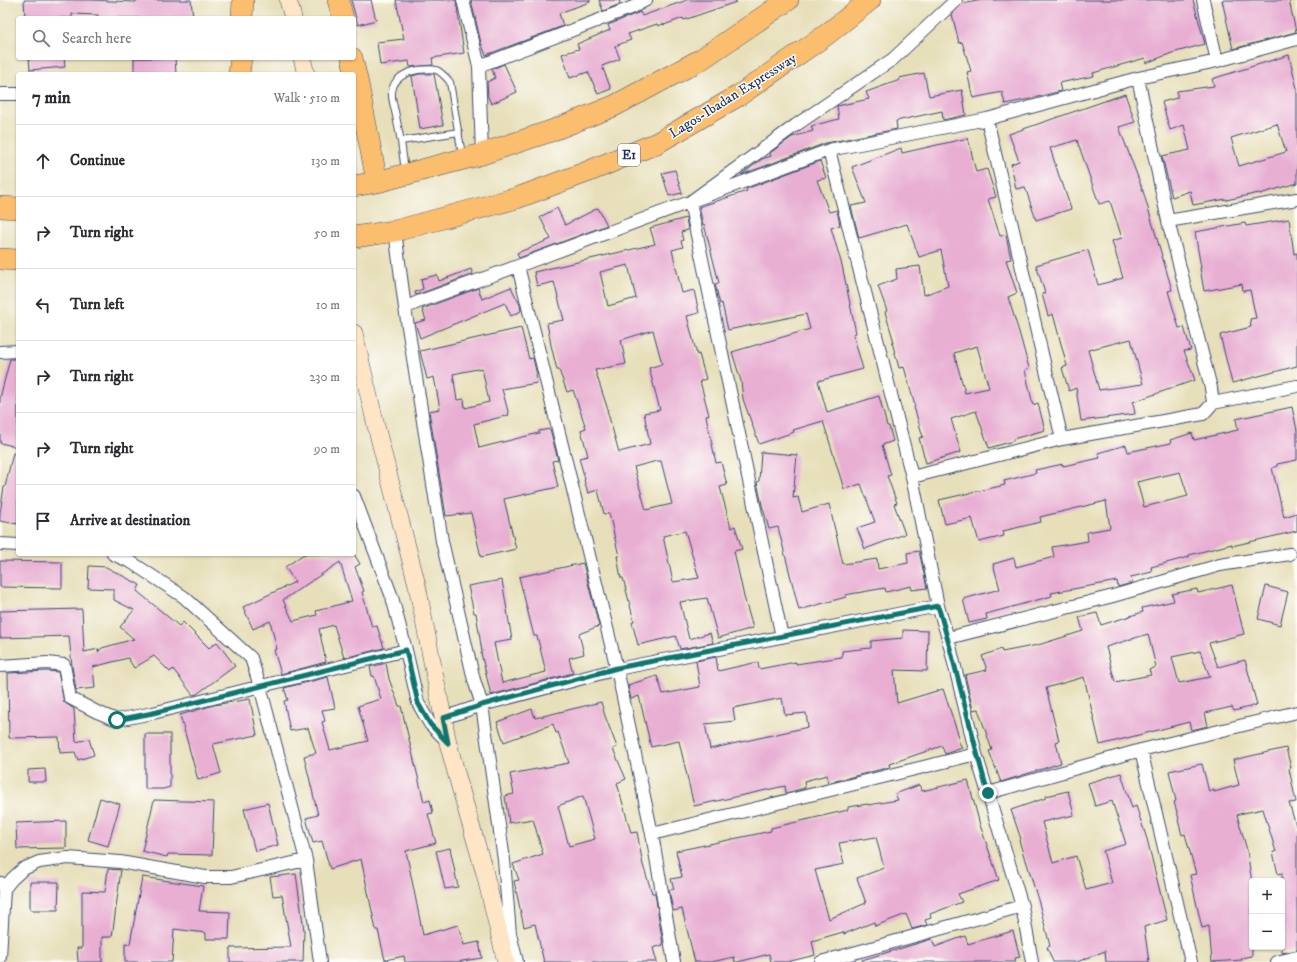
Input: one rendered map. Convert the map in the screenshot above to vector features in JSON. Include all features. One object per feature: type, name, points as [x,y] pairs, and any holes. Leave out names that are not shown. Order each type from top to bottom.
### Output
[{"type":"highway","points":[[242,0],[242,16]]},
{"type":"highway","points":[[338,0],[342,16]]},
{"type":"highway","points":[[356,186],[376,182],[472,157],[551,131],[614,106],[700,60],[788,0]]},
{"type":"highway","name":"Lagos-Ibadan Expressway","points":[[356,237],[394,231],[517,198],[587,172],[657,143],[738,96],[826,35],[870,0]]},
{"type":"highway","points":[[239,72],[241,60]]},
{"type":"highway","points":[[352,60],[355,72]]},
{"type":"highway","points":[[356,75],[376,182]]},
{"type":"highway","points":[[0,207],[16,208]]},
{"type":"highway","points":[[0,259],[16,260]]},
{"type":"main road","points":[[288,0],[292,16]]},
{"type":"main road","points":[[302,60],[306,72]]},
{"type":"main road","points":[[356,342],[376,430],[417,585],[448,743],[485,874],[506,962]]},
{"type":"street","points":[[463,0],[479,66],[472,157]]},
{"type":"street","points":[[479,66],[633,7],[646,0]]},
{"type":"street","points":[[690,202],[796,125],[893,59],[956,0]]},
{"type":"street","points":[[1204,0],[1217,61]]},
{"type":"street","points":[[405,308],[829,150],[987,119],[1138,78],[1217,61],[1297,39]]},
{"type":"street","points":[[1138,78],[1168,221],[1211,388],[1213,403]]},
{"type":"street","points":[[0,94],[16,94]]},
{"type":"street","points":[[987,119],[1062,439]]},
{"type":"street","points":[[829,150],[912,477],[938,606],[948,638],[976,754],[1022,906],[1032,962]]},
{"type":"street","points":[[1168,221],[1296,201]]},
{"type":"street","points":[[690,202],[782,637]]},
{"type":"street","points":[[394,231],[442,541],[474,680],[482,705],[504,860],[510,934],[517,962]]},
{"type":"street","points":[[518,266],[617,668],[652,834],[674,962]]},
{"type":"street","points":[[0,352],[16,351]]},
{"type":"street","points":[[912,477],[1062,439],[1203,414],[1213,403],[1297,386]]},
{"type":"street","points":[[356,501],[392,597],[418,703],[430,724],[448,743]]},
{"type":"street","points":[[0,544],[16,545]]},
{"type":"street","points":[[948,638],[1113,596],[1220,565],[1290,554]]},
{"type":"street","points":[[118,556],[131,562],[184,597],[251,658],[260,686],[306,860],[320,962]]},
{"type":"street","points":[[443,718],[482,705],[617,668],[938,606]]},
{"type":"street","points":[[0,666],[47,663],[64,665],[70,698],[97,712],[117,720],[153,713],[406,650]]},
{"type":"street","points":[[988,793],[1140,750],[1296,715]]},
{"type":"street","points":[[1140,750],[1191,962]]},
{"type":"street","points":[[652,834],[976,754]]},
{"type":"street","points":[[0,957],[2,886],[23,869],[39,862],[68,858],[120,862],[205,877],[231,878],[306,860]]},
{"type":"street","points":[[821,962],[834,961],[1022,906]]},
{"type":"street","points":[[1276,962],[1297,957]]},
{"type":"lane","points":[[406,174],[391,92],[395,83],[400,77],[409,72],[433,68],[442,73],[450,82],[459,132],[472,157]]},
{"type":"lane","points":[[401,141],[459,132]]},
{"type":"building","points":[[24,0],[136,2],[136,0],[191,0],[193,16],[98,16],[72,14],[72,16],[25,16]]},
{"type":"building","points":[[351,0],[371,0],[376,20],[358,25]]},
{"type":"building","points":[[396,0],[456,0],[464,53],[432,58],[433,65],[410,67],[409,61],[380,65],[377,42],[404,39]]},
{"type":"building","points":[[471,0],[590,0],[590,2],[559,13],[563,26],[486,55],[481,43]]},
{"type":"building","points":[[599,0],[619,0],[620,4],[603,11]]},
{"type":"building","points":[[687,0],[736,0],[736,2],[684,20],[683,18],[658,26],[657,24],[628,34],[631,40],[615,46],[620,59],[602,66],[611,89],[598,94],[588,72],[570,78],[562,54],[579,49],[577,44],[610,30],[608,25],[640,12],[642,16]]},
{"type":"building","points":[[982,0],[1193,0],[1205,44],[1172,53],[1146,63],[1145,58],[1093,73],[1094,76],[1059,83],[1061,91],[1030,99],[1005,104],[1002,92],[973,98],[967,72],[971,71],[962,42],[959,43],[952,14],[962,4]]},
{"type":"building","points":[[1222,0],[1289,0],[1296,32],[1233,49]]},
{"type":"building","points":[[1289,55],[1297,89],[1297,183],[1260,194],[1193,205],[1190,191],[1172,197],[1162,156],[1190,150],[1184,125],[1170,130],[1162,102],[1177,98],[1177,91],[1214,86],[1212,79]],"holes":[[[1277,124],[1286,152],[1239,166],[1231,138]]]},
{"type":"building","points":[[29,60],[64,60],[65,67],[30,70]]},
{"type":"building","points":[[134,60],[175,60],[176,72],[134,72]]},
{"type":"building","points":[[504,64],[517,92],[491,104],[488,97],[487,82],[495,78],[492,69]]},
{"type":"building","points":[[924,73],[929,96],[962,90],[966,115],[943,120],[942,111],[896,121],[897,129],[826,143],[741,175],[762,159],[771,156],[770,153],[792,137],[813,131],[811,126],[839,119],[837,106],[869,99],[866,92],[900,80],[899,78]]},
{"type":"building","points":[[419,74],[434,74],[443,125],[420,129],[412,76]]},
{"type":"building","points":[[1125,94],[1135,122],[1119,127],[1143,191],[1172,290],[1168,291],[1179,328],[1184,327],[1191,350],[1184,351],[1195,380],[1133,402],[1135,414],[1081,421],[1076,388],[1069,391],[1062,368],[1067,366],[1053,314],[1048,316],[1042,294],[1045,293],[1036,265],[1088,250],[1098,285],[1123,278],[1112,241],[1122,238],[1110,201],[1099,204],[1077,140],[1050,148],[1071,209],[1036,220],[1025,187],[1016,189],[1011,164],[1019,161],[1009,134]],"holes":[[[1131,339],[1143,384],[1099,390],[1088,350]]]},
{"type":"building","points":[[968,138],[976,172],[987,169],[996,197],[988,199],[1000,236],[1006,235],[1011,259],[1006,260],[1017,293],[1008,297],[1029,368],[1025,370],[1033,405],[1038,403],[1045,430],[1013,439],[1013,441],[989,448],[976,411],[951,419],[961,452],[926,463],[919,438],[923,437],[914,407],[915,406],[904,367],[899,368],[892,342],[894,342],[885,312],[887,311],[878,286],[897,279],[896,269],[920,266],[924,295],[948,286],[941,250],[919,257],[907,224],[859,238],[851,206],[866,203],[852,167],[901,148],[902,153]],"holes":[[[977,346],[989,388],[965,393],[954,353]]]},
{"type":"building","points":[[820,161],[826,178],[817,180],[829,212],[837,210],[840,225],[831,228],[842,265],[856,333],[853,334],[863,369],[818,381],[827,412],[879,396],[887,426],[889,426],[893,441],[882,445],[891,475],[887,476],[897,503],[894,504],[905,534],[865,549],[857,528],[875,522],[861,484],[844,489],[823,421],[793,430],[794,432],[759,444],[743,399],[741,381],[732,352],[810,329],[806,314],[728,330],[722,303],[720,304],[715,284],[719,283],[699,207],[747,191],[746,189]]},
{"type":"building","points":[[675,170],[682,193],[669,196],[662,173]]},
{"type":"building","points":[[557,208],[565,225],[598,208],[607,225],[519,258],[517,253],[551,239],[540,217]]},
{"type":"building","points":[[686,218],[688,230],[681,232],[683,247],[672,250],[682,293],[694,290],[699,313],[687,316],[697,355],[699,354],[706,379],[700,381],[709,415],[706,416],[716,463],[721,462],[727,485],[720,487],[731,528],[735,526],[742,549],[734,551],[744,597],[753,628],[718,638],[707,598],[680,602],[689,639],[710,633],[713,643],[680,649],[676,636],[638,645],[632,622],[634,621],[623,578],[621,578],[617,556],[619,556],[609,513],[604,514],[598,490],[588,493],[584,480],[579,458],[588,456],[581,430],[586,428],[573,390],[567,392],[559,370],[557,370],[551,345],[547,323],[564,320],[554,282],[537,286],[534,272],[655,244],[650,228]],"holes":[[[628,265],[636,298],[608,306],[600,272]],[[653,330],[662,364],[649,368],[660,410],[644,413],[650,444],[619,452],[608,410],[595,370],[626,364],[621,340]],[[661,461],[672,504],[646,510],[634,467]],[[685,531],[699,578],[673,582],[663,536]]]},
{"type":"building","points":[[1289,219],[1294,254],[1297,253],[1297,366],[1232,383],[1220,335],[1251,327],[1250,319],[1256,318],[1250,290],[1243,291],[1242,284],[1204,291],[1195,232],[1245,223],[1246,226]]},
{"type":"building","points":[[471,269],[473,274],[416,295],[415,292],[423,289],[421,279],[437,275],[439,281]]},
{"type":"building","points":[[511,287],[520,305],[521,311],[511,316],[505,303],[420,338],[415,323],[426,320],[422,309],[478,288],[482,299]]},
{"type":"building","points":[[521,328],[529,359],[533,358],[537,375],[537,383],[502,389],[509,415],[474,424],[479,448],[550,429],[558,460],[552,461],[558,487],[504,499],[516,549],[481,557],[471,513],[446,516],[429,411],[440,409],[434,377],[427,379],[420,351]],"holes":[[[482,368],[489,402],[465,408],[464,399],[457,400],[453,374]]]},
{"type":"building","points":[[10,359],[16,359],[16,447],[0,443],[0,398]]},
{"type":"building","points":[[1292,407],[1297,430],[1297,460],[1277,464],[1277,466],[1272,468],[1284,517],[1297,513],[1297,531],[1232,546],[1232,544],[1189,555],[1189,557],[1151,567],[1152,572],[1131,577],[1132,583],[1118,587],[1117,581],[1051,593],[1052,596],[986,614],[987,619],[969,623],[963,599],[1000,589],[993,564],[1014,558],[1016,567],[1054,557],[1052,547],[1088,541],[1087,532],[1110,528],[1106,501],[1040,517],[1041,522],[1003,531],[1004,536],[979,542],[972,518],[945,524],[939,500],[1005,485],[1004,481],[1036,473],[1035,470],[1100,458],[1098,453],[1126,445],[1128,452],[1171,443],[1170,440],[1192,433],[1194,440],[1238,430],[1236,419]],"holes":[[[1180,472],[1188,496],[1144,507],[1137,482]]]},
{"type":"building","points":[[761,452],[797,455],[793,498],[798,497],[802,512],[829,504],[843,564],[877,559],[878,569],[908,563],[907,553],[919,551],[927,588],[912,590],[911,586],[886,592],[885,588],[845,595],[846,597],[799,610],[778,527],[769,529],[762,505],[757,482],[759,481]]},
{"type":"building","points":[[13,453],[16,454],[16,524],[0,521],[5,487]]},
{"type":"building","points":[[301,556],[355,556],[360,564],[355,567],[364,591],[362,592],[372,627],[377,626],[384,648],[344,658],[334,625],[319,629],[326,662],[281,674],[274,650],[277,649],[270,621],[253,629],[243,607],[295,582],[285,567]],"holes":[[[340,562],[352,601],[316,611],[317,615],[293,621],[283,600]]]},
{"type":"building","points":[[0,561],[62,562],[62,588],[0,587]]},
{"type":"building","points":[[583,563],[599,626],[579,634],[584,654],[569,658],[573,673],[491,695],[481,653],[476,613],[474,613],[468,586],[502,580],[512,640],[494,643],[502,683],[546,672],[537,636],[534,636],[519,577]]},
{"type":"building","points":[[89,566],[106,567],[140,585],[137,591],[179,626],[183,622],[209,648],[217,642],[235,666],[197,694],[193,695],[173,669],[170,672],[154,656],[134,668],[128,658],[93,667],[95,688],[76,690],[69,636],[0,638],[0,611],[82,609],[84,652],[99,649],[98,652],[102,648],[134,639],[120,627],[134,610],[114,600],[114,589],[88,588]]},
{"type":"building","points":[[1232,585],[1244,634],[1209,643],[1218,667],[1245,660],[1257,705],[1234,711],[1232,707],[1205,713],[1208,726],[1191,730],[1189,722],[1100,745],[1084,677],[1046,688],[1059,741],[1056,742],[1061,763],[1001,782],[989,751],[992,750],[978,709],[973,710],[965,675],[987,670],[982,656],[1001,649],[1002,652],[1038,645],[1083,631],[1079,617],[1097,613],[1101,625],[1143,612],[1142,608],[1174,601],[1172,594],[1197,589],[1198,593]],"holes":[[[1148,634],[1156,667],[1149,670],[1151,675],[1115,682],[1106,647]],[[1200,651],[1210,677],[1179,683],[1172,657]]]},
{"type":"building","points":[[1266,586],[1288,592],[1280,625],[1258,619]]},
{"type":"building","points":[[903,630],[928,631],[927,671],[894,670],[897,703],[943,689],[959,737],[957,738],[962,748],[945,754],[942,746],[889,764],[890,767],[828,783],[827,775],[804,781],[805,788],[786,793],[785,786],[694,806],[679,741],[651,747],[639,696],[631,699],[628,685],[657,676],[663,694],[700,687],[696,661],[716,657],[718,671],[758,662],[759,669],[796,662],[796,664],[842,657],[842,651],[871,648],[871,641],[903,638]],"holes":[[[782,698],[785,715],[806,713],[808,727],[710,749],[705,724],[735,721],[733,708]]]},
{"type":"building","points":[[386,663],[389,679],[399,706],[401,706],[424,802],[430,800],[433,813],[428,814],[436,843],[406,851],[423,935],[458,925],[464,945],[479,942],[482,958],[456,962],[405,962],[404,956],[385,960],[378,930],[376,930],[361,859],[330,869],[322,841],[313,843],[306,818],[318,815],[304,756],[316,753],[308,728],[290,731],[284,701],[288,700],[284,688],[328,677],[335,708],[322,710],[325,721],[322,722],[330,750],[368,741],[358,706],[381,699],[370,667]]},
{"type":"building","points":[[47,671],[58,672],[64,702],[74,709],[76,742],[89,739],[94,755],[78,760],[75,752],[60,753],[59,737],[9,738],[8,673]]},
{"type":"building","points":[[250,699],[257,735],[213,744],[221,773],[198,780],[180,715],[214,705]]},
{"type":"building","points":[[601,702],[617,747],[613,749],[626,779],[617,783],[631,833],[637,832],[643,865],[652,893],[655,893],[663,945],[653,948],[657,962],[544,962],[535,924],[524,927],[514,881],[519,880],[513,864],[543,854],[533,819],[509,823],[505,796],[514,794],[510,774],[569,763],[558,732],[556,733],[553,724],[504,742],[497,722],[532,709],[535,718]],"holes":[[[583,796],[595,839],[569,846],[558,806]]]},
{"type":"building","points":[[145,734],[170,734],[170,787],[163,789],[145,789]]},
{"type":"building","points":[[1286,748],[1291,768],[1289,769],[1296,802],[1289,803],[1297,829],[1297,950],[1282,953],[1282,950],[1285,950],[1285,878],[1282,878],[1282,873],[1278,874],[1273,852],[1276,852],[1263,809],[1237,815],[1247,850],[1251,878],[1249,878],[1249,950],[1252,950],[1252,956],[1242,958],[1242,960],[1212,962],[1209,926],[1202,928],[1190,875],[1196,874],[1185,834],[1182,835],[1178,820],[1174,802],[1176,801],[1169,771],[1202,764],[1209,792],[1214,790],[1214,792],[1239,785],[1233,760]]},
{"type":"building","points":[[45,769],[46,782],[28,782],[28,770]]},
{"type":"building","points":[[1121,773],[1132,808],[1136,806],[1147,839],[1167,920],[1144,927],[1149,962],[1106,962],[1105,951],[1077,962],[1053,962],[1047,947],[1050,946],[1039,903],[1019,840],[1021,839],[1011,810],[1046,798],[1046,796],[1068,791],[1074,815],[1042,822],[1053,863],[1076,856],[1086,890],[1112,883],[1103,851],[1126,844],[1112,801],[1095,806],[1088,783]]},
{"type":"building","points":[[968,780],[980,825],[999,880],[958,894],[962,902],[930,914],[931,918],[925,920],[927,925],[912,929],[906,914],[875,926],[874,922],[844,934],[843,932],[812,941],[815,955],[787,962],[771,962],[769,954],[738,962],[735,962],[734,957],[711,962],[695,962],[682,909],[673,911],[669,890],[674,889],[671,879],[682,877],[676,851],[771,831],[771,828],[848,810],[848,807],[898,800],[895,794],[919,785],[922,791]],"holes":[[[876,837],[884,868],[857,878],[866,903],[829,919],[815,870],[844,864],[839,843]]]},
{"type":"building","points":[[100,798],[120,804],[108,846],[88,840]]},
{"type":"building","points":[[154,800],[214,802],[212,855],[168,854],[167,857],[142,851]]},
{"type":"building","points":[[268,803],[278,845],[255,851],[244,809]]},
{"type":"building","points":[[66,821],[66,848],[17,849],[16,823]]},
{"type":"building","points":[[450,848],[458,887],[445,889],[436,851]]},
{"type":"building","points":[[108,869],[121,870],[112,937],[102,937],[102,962],[78,962],[77,948],[82,948],[82,891],[105,892]]},
{"type":"building","points":[[296,874],[304,930],[303,962],[230,962],[230,948],[291,947],[282,895],[273,896],[270,877]]},
{"type":"building","points":[[142,877],[203,886],[199,911],[230,912],[229,939],[206,939],[206,933],[174,929],[172,962],[125,962],[125,943],[130,944]]},
{"type":"building","points":[[30,882],[59,882],[58,910],[30,910]]},
{"type":"building","points":[[1013,931],[1020,957],[1015,958],[1016,962],[862,962],[862,960],[932,939],[935,947],[965,936],[968,944]]},
{"type":"route","points":[[117,720],[153,713],[406,650],[418,703],[430,724],[448,743],[443,718],[482,705],[617,668],[938,606],[948,638],[976,754],[988,793]]}]
